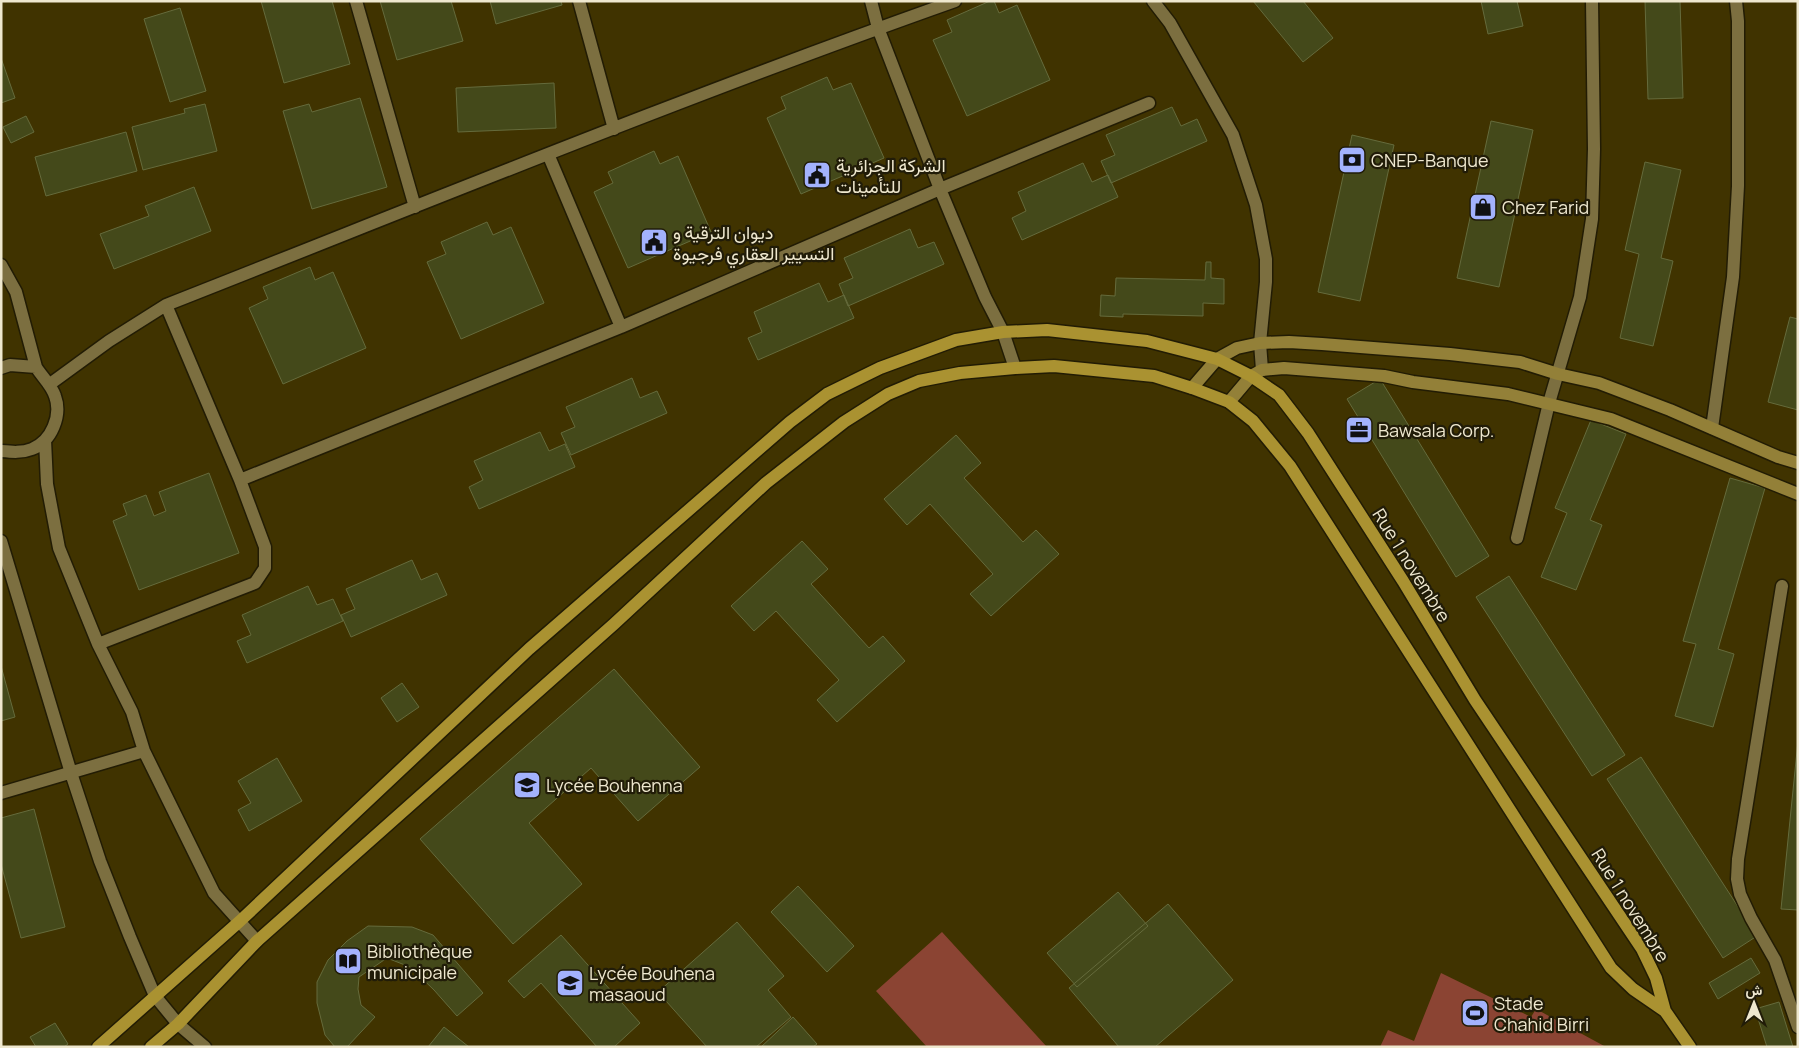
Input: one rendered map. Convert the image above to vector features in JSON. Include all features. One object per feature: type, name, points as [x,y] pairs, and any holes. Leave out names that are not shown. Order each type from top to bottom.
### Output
[{"type":"main road","name":"Rue 1 novembre","points":[[98,1047],[240,921],[529,649],[790,422],[827,394],[880,368],[956,340],[1003,332],[1047,330],[1147,341],[1217,359],[1257,373],[1278,395],[1308,433],[1475,700],[1642,949],[1656,978],[1665,1011]]},
{"type":"main road","points":[[1192,388],[1217,359],[1237,348],[1260,343],[1289,342],[1450,354],[1520,362],[1558,374],[1599,383],[1670,410],[1778,457],[1798,463]]},
{"type":"main road","points":[[151,1047],[178,1024],[257,941],[614,624],[766,483],[844,422],[888,394],[919,381],[960,373],[1054,366],[1154,376],[1229,402],[1253,421],[1290,466],[1611,968],[1633,989],[1665,1011],[1690,1047]]},
{"type":"main road","points":[[1229,402],[1257,373],[1284,368],[1384,376],[1413,382],[1508,394],[1611,419],[1798,494]]},
{"type":"street","points":[[356,1],[415,207]]},
{"type":"street","points":[[579,1],[614,128]]},
{"type":"street","points":[[871,1],[878,28],[940,189],[985,297],[1003,332],[1015,368]]},
{"type":"street","points":[[50,384],[109,341],[166,305],[614,128],[878,28],[955,1]]},
{"type":"street","points":[[1153,1],[1170,23],[1233,135],[1256,205],[1263,236],[1266,282],[1257,373]]},
{"type":"street","points":[[1516,538],[1549,403],[1580,297],[1592,218],[1594,149],[1592,1]]},
{"type":"street","points":[[1712,428],[1733,277],[1738,186],[1738,21],[1736,1]]},
{"type":"street","points":[[240,480],[621,327],[940,189],[1149,103]]},
{"type":"street","points":[[548,154],[621,327]]},
{"type":"street","points":[[1,265],[16,292],[36,367],[50,384],[56,396],[58,412],[54,427],[46,440],[33,448],[16,453],[1,451]]},
{"type":"street","points":[[98,644],[255,583],[264,568],[265,547],[240,480],[166,305]]},
{"type":"street","points":[[1,368],[10,365],[36,367]]},
{"type":"street","points":[[46,440],[48,484],[58,548],[98,644],[132,712],[144,751],[214,892],[257,941]]},
{"type":"street","points":[[1,541],[71,773],[100,861],[155,996],[178,1024],[205,1047]]},
{"type":"street","points":[[1782,586],[1738,859],[1737,879],[1740,894],[1751,918],[1775,960],[1798,1027]]},
{"type":"street","points":[[1,793],[144,751]]},
{"type":"shaded area","points":[[942,932],[1047,1047],[927,1047],[876,991]]},
{"type":"shaded area","name":"Stade Chahid Birri","points":[[1441,973],[1531,1017],[1536,1009],[1606,1047],[1380,1047],[1388,1030],[1414,1041]]},
{"type":"building","points":[[261,1],[332,1],[350,64],[284,83]]},
{"type":"building","points":[[380,1],[451,1],[463,41],[397,60]]},
{"type":"building","points":[[490,1],[561,1],[562,5],[496,24]]},
{"type":"building","points":[[994,1],[999,13],[1017,5],[1050,80],[967,116],[933,40],[952,32],[947,20]]},
{"type":"building","points":[[1253,1],[1303,1],[1333,38],[1303,62]]},
{"type":"building","points":[[1481,1],[1517,1],[1523,26],[1488,34]]},
{"type":"building","points":[[1645,1],[1680,1],[1683,98],[1648,99]]},
{"type":"building","points":[[180,8],[206,91],[170,102],[144,19]]},
{"type":"building","points":[[1,58],[15,98],[1,103]]},
{"type":"building","points":[[827,77],[833,90],[851,83],[884,158],[801,194],[767,118],[786,109],[781,97]]},
{"type":"building","points":[[554,83],[556,128],[458,132],[456,88]]},
{"type":"building","points":[[360,98],[387,187],[312,209],[283,111],[309,104],[312,112]]},
{"type":"building","points":[[205,104],[217,151],[143,170],[132,127],[185,113],[184,109]]},
{"type":"building","points":[[1172,107],[1181,126],[1197,119],[1207,141],[1111,183],[1101,161],[1115,155],[1106,135]]},
{"type":"building","points":[[26,116],[34,132],[11,143],[3,127]]},
{"type":"building","points":[[1491,121],[1533,130],[1499,287],[1457,278]]},
{"type":"building","points":[[126,132],[137,171],[46,196],[35,157]]},
{"type":"building","points":[[1352,135],[1394,145],[1360,301],[1318,292]]},
{"type":"building","points":[[654,151],[660,164],[678,156],[711,232],[628,268],[594,192],[613,183],[608,172]]},
{"type":"building","points":[[1645,162],[1681,170],[1661,258],[1673,261],[1653,346],[1620,338],[1639,254],[1625,250]]},
{"type":"building","points":[[1083,163],[1092,182],[1108,175],[1118,197],[1022,240],[1012,218],[1026,211],[1018,192]]},
{"type":"building","points":[[194,187],[211,231],[114,269],[100,234],[149,216],[145,206]]},
{"type":"building","points":[[487,222],[493,235],[511,227],[544,303],[461,339],[427,262],[446,254],[441,242]]},
{"type":"building","points":[[910,229],[918,248],[934,242],[944,264],[848,306],[839,284],[853,278],[844,258]]},
{"type":"building","points":[[1206,262],[1211,262],[1211,278],[1224,279],[1224,304],[1203,303],[1203,316],[1123,314],[1123,317],[1100,316],[1101,295],[1115,296],[1116,278],[1205,280]]},
{"type":"building","points":[[310,267],[315,280],[333,272],[366,348],[283,384],[249,308],[268,299],[263,287]]},
{"type":"building","points":[[819,283],[828,302],[844,295],[854,318],[758,360],[748,338],[762,332],[754,312]]},
{"type":"building","points":[[1790,317],[1798,319],[1798,410],[1768,402]]},
{"type":"building","points":[[632,378],[640,398],[657,391],[667,413],[571,455],[561,433],[575,427],[566,407]]},
{"type":"building","points":[[1380,379],[1489,556],[1456,577],[1347,399]]},
{"type":"building","points":[[1591,420],[1626,434],[1590,520],[1602,525],[1576,590],[1541,577],[1567,513],[1555,508]]},
{"type":"building","points":[[540,432],[549,451],[565,444],[575,467],[479,509],[469,487],[483,480],[474,461]]},
{"type":"building","points":[[956,435],[981,463],[964,478],[1023,542],[1036,530],[1059,554],[991,616],[970,594],[993,574],[930,504],[907,525],[884,499]]},
{"type":"building","points":[[209,473],[239,553],[139,590],[113,521],[127,515],[123,504],[146,495],[154,516],[166,511],[159,492]]},
{"type":"building","points":[[1730,478],[1765,488],[1718,649],[1734,654],[1713,727],[1675,716],[1696,644],[1683,641]]},
{"type":"building","points":[[802,541],[828,569],[811,584],[869,648],[883,636],[905,661],[837,722],[817,700],[839,680],[776,611],[754,631],[731,606]]},
{"type":"building","points":[[412,560],[421,580],[437,573],[447,595],[351,637],[341,615],[355,609],[346,589]]},
{"type":"building","points":[[1509,576],[1625,755],[1592,776],[1476,597]]},
{"type":"building","points":[[308,586],[317,605],[333,599],[343,621],[247,663],[237,641],[251,635],[242,615]]},
{"type":"building","points":[[1,666],[15,717],[1,721]]},
{"type":"building","points":[[614,669],[700,767],[638,821],[591,768],[529,823],[582,884],[513,944],[420,839]]},
{"type":"building","points":[[402,683],[419,707],[397,722],[381,698]]},
{"type":"building","points":[[1798,741],[1798,910],[1781,909]]},
{"type":"building","points":[[1641,757],[1757,936],[1723,958],[1607,779]]},
{"type":"building","points":[[277,758],[302,801],[249,831],[238,810],[251,803],[238,781]]},
{"type":"building","points":[[34,809],[65,927],[21,938],[1,864],[1,818]]},
{"type":"building","points":[[798,886],[854,946],[827,972],[771,912]]},
{"type":"building","points":[[1118,892],[1148,926],[1077,987],[1047,953]]},
{"type":"building","points":[[1168,904],[1233,980],[1155,1047],[1119,1047],[1069,988]]},
{"type":"building","points":[[737,922],[784,976],[768,990],[791,1017],[756,1047],[707,1047],[658,992]]},
{"type":"building","points":[[368,926],[412,927],[433,935],[483,993],[457,1016],[410,967],[387,958],[359,977],[358,989],[361,1005],[375,1017],[347,1047],[335,1047],[325,1035],[317,1003],[317,982],[328,960],[347,941]]},
{"type":"building","points":[[561,935],[640,1023],[614,1047],[597,1047],[541,983],[524,998],[508,981]]},
{"type":"building","points":[[1751,958],[1760,973],[1718,999],[1709,983]]},
{"type":"building","points":[[1779,1002],[1793,1047],[1767,1047],[1755,1009]]},
{"type":"building","points":[[793,1017],[817,1044],[813,1047],[761,1047]]},
{"type":"building","points":[[55,1023],[68,1044],[64,1047],[36,1047],[30,1037]]},
{"type":"building","points":[[444,1027],[469,1047],[428,1047]]},
{"type":"place","name":"CNEP-Banque","points":[[1352,160]]},
{"type":"place","name":"الشركة الجزائرية للتأمينات","points":[[817,175]]},
{"type":"place","name":"Chez Farid","points":[[1483,207]]},
{"type":"place","name":"ديوان الترقية و التسيير العقاري فرجيوة","points":[[654,242]]},
{"type":"place","name":"Bawsala Corp.","points":[[1359,430]]},
{"type":"place","name":"Lycée Bouhenna","points":[[527,785]]},
{"type":"place","name":"Bibliothèque municipale","points":[[348,961]]},
{"type":"place","name":"Lycée Bouhena masaoud","points":[[570,983]]},
{"type":"place","name":"Stade Chahid Birri","points":[[1475,1013]]}]
